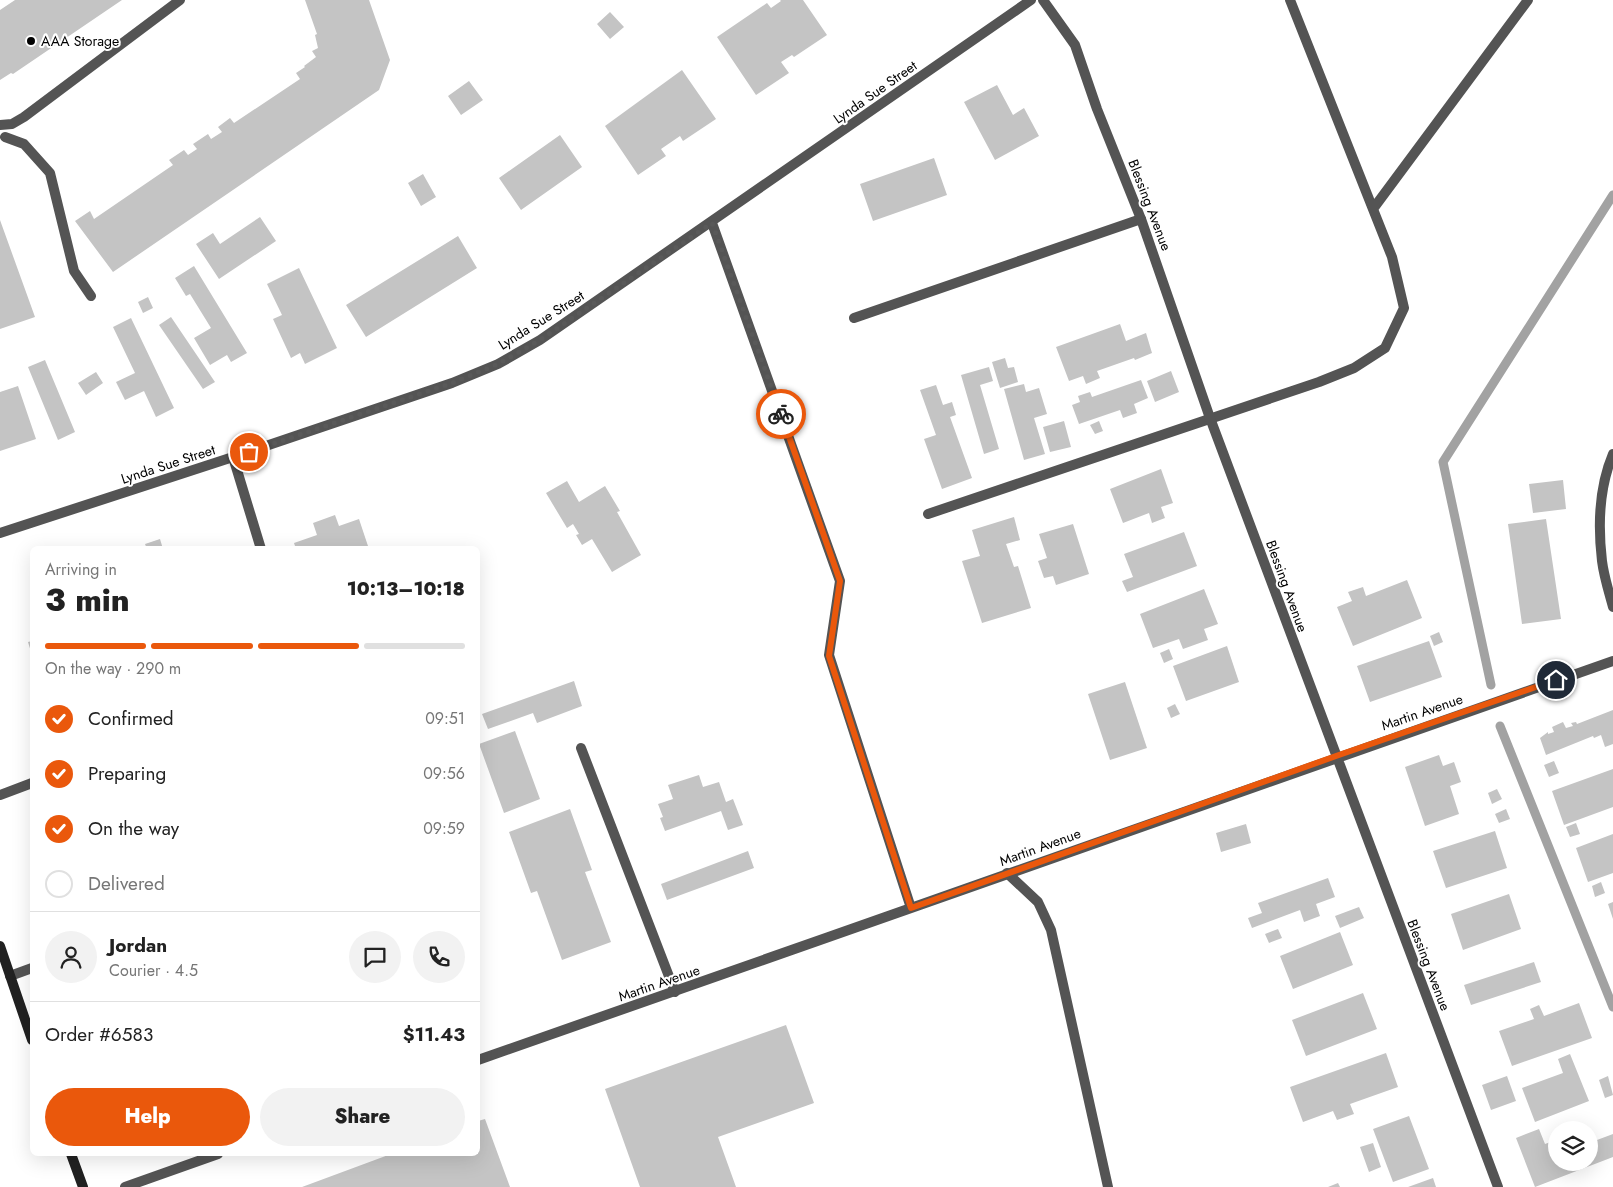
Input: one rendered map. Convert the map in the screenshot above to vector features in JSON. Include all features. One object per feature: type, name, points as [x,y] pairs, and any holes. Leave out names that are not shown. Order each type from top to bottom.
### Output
[{"type":"main road","points":[[0,946],[30,1034]]},
{"type":"main road","points":[[73,1156],[83,1187]]},
{"type":"street","points":[[0,125],[12,124],[24,117],[180,0]]},
{"type":"street","name":"Lynda Sue Street","points":[[0,532],[233,457],[452,383],[498,364],[540,340],[712,223],[1031,0]]},
{"type":"street","name":"Blessing Avenue","points":[[1043,0],[1076,45],[1097,108],[1142,219],[1210,418],[1498,1187]]},
{"type":"street","points":[[928,514],[1319,382],[1354,368],[1385,348],[1404,308],[1392,257],[1290,0]]},
{"type":"street","points":[[1373,209],[1528,0]]},
{"type":"street","points":[[12,124],[2,140],[24,144],[50,173],[74,271],[91,296]]},
{"type":"street","points":[[854,318],[1142,219]]},
{"type":"street","points":[[712,223],[840,581],[829,656],[911,908]]},
{"type":"street","points":[[1613,454],[1609,463],[1600,506],[1602,562],[1613,607]]},
{"type":"street","points":[[233,457],[260,546]]},
{"type":"street","name":"Martin Avenue","points":[[480,1059],[675,992],[1336,756],[1613,660]]},
{"type":"street","points":[[581,748],[675,992]]},
{"type":"street","points":[[0,795],[30,784]]},
{"type":"street","points":[[1007,873],[1038,902],[1051,930],[1108,1187]]},
{"type":"street","points":[[10,976],[30,969]]},
{"type":"street","points":[[125,1187],[212,1156]]},
{"type":"building","name":"AAA Storage","points":[[15,0],[122,0],[13,74],[11,73],[0,80],[0,10]]},
{"type":"building","points":[[305,0],[369,0],[390,60],[379,90],[113,272],[75,221],[90,211],[94,219],[173,165],[169,160],[184,150],[188,155],[197,149],[193,144],[208,134],[211,139],[222,132],[218,127],[230,118],[234,123],[300,79],[296,73],[316,57],[312,51],[318,48],[315,35],[317,34]]},
{"type":"building","points":[[780,0],[803,0],[827,35],[794,57],[792,55],[781,62],[789,73],[756,95],[717,37],[767,3],[771,8]]},
{"type":"building","points":[[610,12],[624,27],[610,39],[597,24]]},
{"type":"building","points":[[682,70],[716,119],[683,141],[680,136],[661,149],[666,156],[638,175],[605,126]]},
{"type":"building","points":[[469,81],[483,100],[461,115],[448,96]]},
{"type":"building","points":[[997,85],[1013,115],[1024,108],[1039,136],[995,160],[964,102]]},
{"type":"building","points":[[560,135],[582,167],[521,210],[499,178]]},
{"type":"building","points":[[934,158],[947,195],[873,221],[860,184]]},
{"type":"building","points":[[423,174],[436,197],[421,206],[408,183]]},
{"type":"building","points":[[260,217],[276,241],[219,279],[196,244],[213,233],[220,244]]},
{"type":"building","points":[[0,220],[35,317],[0,329]]},
{"type":"building","points":[[458,236],[477,268],[366,337],[346,305]]},
{"type":"building","points":[[194,266],[247,353],[231,362],[227,355],[210,365],[194,338],[211,328],[190,294],[186,296],[175,278]]},
{"type":"building","points":[[299,268],[337,348],[305,364],[300,353],[291,358],[273,319],[282,315],[267,284]]},
{"type":"building","points":[[148,297],[153,308],[143,313],[138,302]]},
{"type":"building","points":[[171,317],[215,382],[203,389],[159,325]]},
{"type":"building","points":[[131,318],[174,408],[156,417],[144,391],[125,400],[116,382],[135,373],[113,327]]},
{"type":"building","points":[[1120,324],[1126,341],[1146,333],[1152,353],[1097,371],[1100,378],[1086,384],[1083,376],[1069,381],[1056,347]]},
{"type":"building","points":[[1005,358],[1008,368],[1014,367],[1018,382],[1000,388],[992,362]]},
{"type":"building","points":[[45,360],[75,432],[58,440],[28,367]]},
{"type":"building","points":[[989,367],[993,381],[980,385],[999,449],[984,454],[961,375]]},
{"type":"building","points":[[1171,371],[1179,392],[1155,402],[1147,381]]},
{"type":"building","points":[[96,372],[103,383],[86,395],[78,383]]},
{"type":"building","points":[[1141,380],[1148,398],[1134,404],[1137,413],[1123,418],[1120,410],[1079,424],[1072,405],[1080,402],[1078,396],[1090,392],[1092,397]]},
{"type":"building","points":[[1024,384],[1026,392],[1039,388],[1047,414],[1034,418],[1045,454],[1024,460],[1004,389]]},
{"type":"building","points":[[936,385],[943,405],[952,402],[956,415],[950,417],[972,478],[942,489],[924,439],[936,435],[920,390]]},
{"type":"building","points":[[18,386],[36,439],[0,451],[0,392]]},
{"type":"building","points":[[1064,421],[1071,447],[1050,452],[1043,427]]},
{"type":"building","points":[[1099,421],[1103,431],[1095,434],[1090,425]]},
{"type":"building","points":[[1161,469],[1173,503],[1161,507],[1165,518],[1152,523],[1149,513],[1123,523],[1110,489]]},
{"type":"building","points":[[1563,480],[1566,509],[1533,513],[1529,484]]},
{"type":"building","points":[[567,481],[579,502],[605,486],[620,511],[617,512],[641,555],[612,572],[592,539],[582,545],[576,535],[579,534],[573,524],[567,528],[546,493]]},
{"type":"building","points":[[335,515],[339,526],[359,519],[368,546],[295,546],[294,543],[317,535],[313,523]]},
{"type":"building","points":[[1014,517],[1020,540],[1006,544],[1014,567],[1018,566],[1031,608],[982,623],[962,561],[980,556],[972,530]]},
{"type":"building","points":[[1546,519],[1561,619],[1522,624],[1508,524]]},
{"type":"building","points":[[1073,524],[1089,574],[1056,585],[1053,576],[1044,578],[1038,561],[1047,558],[1039,534]]},
{"type":"building","points":[[1184,532],[1197,566],[1127,592],[1122,581],[1133,577],[1124,554]]},
{"type":"building","points":[[160,539],[162,546],[146,546],[145,544]]},
{"type":"building","points":[[1407,580],[1422,618],[1353,646],[1337,607],[1352,601],[1348,592],[1363,587],[1366,596]]},
{"type":"building","points":[[1204,589],[1218,624],[1204,629],[1208,640],[1183,649],[1179,639],[1153,648],[1140,614]]},
{"type":"building","points":[[1439,632],[1443,642],[1434,646],[1430,636]]},
{"type":"building","points":[[1429,641],[1442,677],[1370,702],[1357,666]]},
{"type":"building","points":[[1227,646],[1239,682],[1186,701],[1173,666]]},
{"type":"building","points":[[1169,649],[1173,659],[1164,663],[1160,653]]},
{"type":"building","points":[[574,681],[582,706],[537,723],[533,713],[488,729],[482,714]]},
{"type":"building","points":[[1125,682],[1147,748],[1110,760],[1088,694]]},
{"type":"building","points":[[1175,704],[1180,714],[1171,718],[1167,708]]},
{"type":"building","points":[[1613,710],[1613,744],[1605,747],[1601,735],[1594,738],[1593,736],[1546,755],[1540,738],[1548,732],[1548,734],[1554,732],[1552,727],[1563,722],[1566,728],[1573,726],[1571,723],[1576,722],[1577,724]]},
{"type":"building","points":[[515,731],[540,799],[504,813],[480,744]]},
{"type":"building","points":[[1439,755],[1443,766],[1454,762],[1461,782],[1450,786],[1459,814],[1425,826],[1405,767]]},
{"type":"building","points":[[1554,761],[1559,773],[1549,777],[1544,765]]},
{"type":"building","points":[[1613,769],[1613,807],[1564,825],[1552,791]]},
{"type":"building","points":[[699,775],[703,787],[719,782],[726,802],[733,799],[743,825],[728,830],[721,811],[665,831],[660,818],[663,817],[658,804],[673,799],[668,785]]},
{"type":"building","points":[[1497,789],[1502,799],[1492,804],[1488,793]]},
{"type":"building","points":[[570,809],[592,870],[585,872],[611,942],[562,960],[537,891],[531,893],[509,832]]},
{"type":"building","points":[[1506,809],[1510,819],[1499,823],[1495,814]]},
{"type":"building","points":[[1576,823],[1580,834],[1570,837],[1566,827]]},
{"type":"building","points":[[1246,824],[1251,843],[1221,852],[1216,833]]},
{"type":"building","points":[[1495,831],[1507,868],[1446,888],[1433,851]]},
{"type":"building","points":[[1613,834],[1613,873],[1588,882],[1576,848]]},
{"type":"building","points":[[748,851],[754,868],[667,900],[661,884]]},
{"type":"building","points":[[1328,878],[1335,897],[1316,904],[1320,916],[1304,922],[1300,910],[1252,928],[1248,918],[1262,913],[1258,903]]},
{"type":"building","points":[[1601,882],[1605,893],[1595,897],[1592,886]]},
{"type":"building","points":[[1509,894],[1521,929],[1463,950],[1451,914]]},
{"type":"building","points":[[1613,902],[1613,919],[1608,904]]},
{"type":"building","points":[[1359,907],[1364,918],[1340,928],[1335,916]]},
{"type":"building","points":[[1278,929],[1282,938],[1269,943],[1265,934]]},
{"type":"building","points":[[1340,932],[1353,965],[1293,989],[1280,956]]},
{"type":"building","points":[[1534,962],[1541,982],[1471,1005],[1464,985]]},
{"type":"building","points":[[1363,993],[1377,1029],[1306,1056],[1292,1020]]},
{"type":"building","points":[[1579,1003],[1592,1038],[1512,1066],[1499,1031],[1534,1019],[1530,1009],[1539,1005],[1544,1016]]},
{"type":"building","points":[[786,1025],[814,1103],[718,1137],[736,1187],[640,1187],[605,1089]]},
{"type":"building","points":[[1386,1053],[1398,1087],[1350,1104],[1354,1114],[1337,1120],[1333,1111],[1303,1122],[1290,1087]]},
{"type":"building","points":[[1570,1054],[1589,1101],[1535,1122],[1522,1088],[1563,1073],[1558,1059]]},
{"type":"building","points":[[1507,1076],[1516,1101],[1491,1110],[1482,1085]]},
{"type":"building","points":[[1608,1076],[1613,1095],[1605,1098],[1599,1080]]},
{"type":"building","points":[[1409,1116],[1429,1169],[1393,1182],[1373,1129]]},
{"type":"building","points":[[485,1119],[510,1187],[302,1187],[386,1156],[480,1156],[480,1120]]},
{"type":"building","points":[[1539,1129],[1545,1144],[1548,1143],[1548,1171],[1577,1171],[1535,1187],[1516,1138]]},
{"type":"building","points":[[1613,1134],[1613,1157],[1598,1163],[1598,1140]]},
{"type":"building","points":[[1373,1143],[1381,1167],[1369,1172],[1360,1147]]},
{"type":"building","points":[[1433,1178],[1436,1187],[1408,1187]]},
{"type":"building","points":[[1338,1183],[1340,1187],[1328,1187]]},
{"type":"waterway","points":[[1491,685],[1443,462],[1613,195]]},
{"type":"waterway","points":[[1500,726],[1613,1007]]},
{"type":"way so far","points":[[249,452],[452,383],[498,364],[540,340],[712,223],[781,414]]},
{"type":"place","name":"AAA Storage","points":[[31,41]]},
{"type":"route","points":[[781,414],[840,581],[829,656],[911,908],[1336,756],[1556,680]]}]
